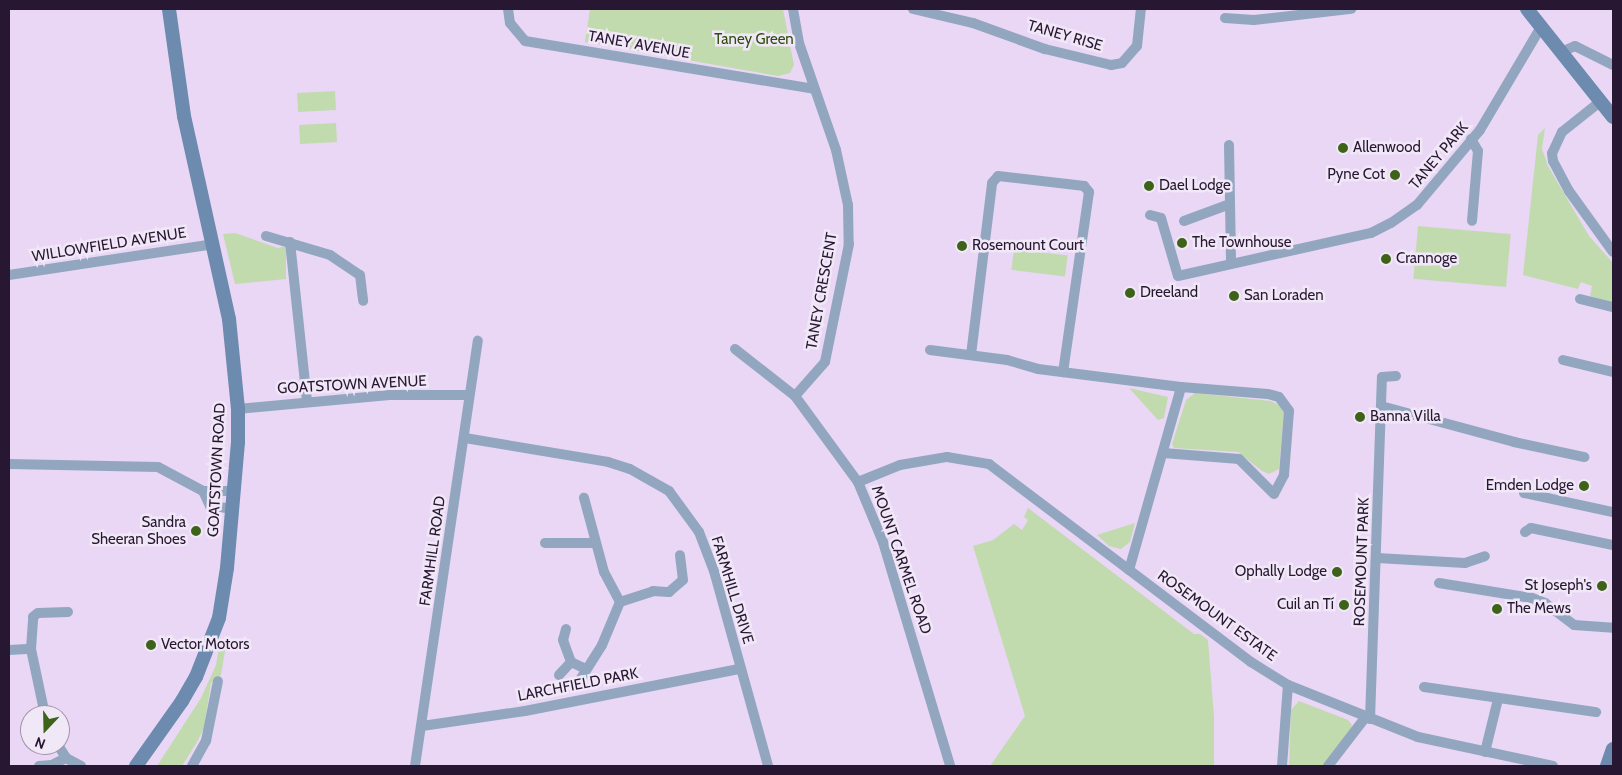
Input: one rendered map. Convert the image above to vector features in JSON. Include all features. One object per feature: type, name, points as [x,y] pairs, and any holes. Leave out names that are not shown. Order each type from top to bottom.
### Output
[{"type":"main road","name":"GOATSTOWN ROAD","points":[[136,766],[182,702],[207,651],[222,606],[233,509],[238,409],[229,318],[184,116],[168,9]]},
{"type":"main road","points":[[1527,9],[1613,117]]},
{"type":"main road","points":[[1607,766],[1613,749]]},
{"type":"street","name":"TANEY AVENUE","points":[[508,9],[510,23],[516,34],[540,44],[814,89]]},
{"type":"street","name":"TANEY CRESCENT","points":[[793,9],[799,43],[836,150],[848,204],[849,244],[825,362],[795,396]]},
{"type":"street","name":"TANEY RISE","points":[[913,9],[973,23],[1045,49],[1111,65],[1122,63],[1137,46],[1141,9]]},
{"type":"street","points":[[1225,18],[1268,13],[1352,9]]},
{"type":"street","name":"TANEY PARK","points":[[1150,215],[1161,218],[1178,276],[1371,233],[1391,224],[1417,205],[1472,140],[1541,27]]},
{"type":"street","points":[[1561,52],[1575,46],[1613,65]]},
{"type":"street","points":[[1601,101],[1562,132],[1552,153],[1553,161],[1569,191],[1613,252]]},
{"type":"street","points":[[1472,140],[1478,152],[1472,221]]},
{"type":"street","points":[[1230,146],[1231,263]]},
{"type":"street","points":[[971,355],[992,183],[998,176],[1084,186],[1089,192],[1063,372]]},
{"type":"street","points":[[1184,221],[1230,204]]},
{"type":"street","points":[[266,236],[330,255],[360,275],[363,300]]},
{"type":"street","points":[[290,242],[308,400]]},
{"type":"street","name":"WILLOWFIELD AVENUE","points":[[9,275],[213,244]]},
{"type":"street","points":[[1580,299],[1613,307]]},
{"type":"street","name":"FARMHILL ROAD","points":[[415,766],[464,438],[468,395],[478,340]]},
{"type":"street","name":"MOUNT CARMEL ROAD","points":[[736,348],[795,396],[858,482],[883,542],[950,766]]},
{"type":"street","points":[[930,350],[971,355],[1063,372],[1181,387],[1268,394],[1286,403],[1291,420],[1284,475],[1274,494],[1239,459],[1163,453]]},
{"type":"street","points":[[1563,360],[1613,372]]},
{"type":"street","name":"ROSEMOUNT PARK","points":[[1368,719],[1377,558],[1382,377],[1396,376]]},
{"type":"street","points":[[1130,570],[1181,387]]},
{"type":"street","name":"GOATSTOWN AVENUE","points":[[238,409],[308,400],[389,394],[468,395]]},
{"type":"street","points":[[1381,406],[1514,442],[1584,457]]},
{"type":"street","name":"FARMHILL DRIVE","points":[[464,438],[608,462],[630,469],[669,491],[699,532],[714,571],[739,669],[768,766]]},
{"type":"street","name":"ROSEMOUNT ESTATE","points":[[858,482],[900,465],[947,457],[989,464],[1040,500],[1251,662],[1288,685],[1368,719],[1418,737],[1551,766]]},
{"type":"street","points":[[9,464],[158,467],[203,491],[234,490]]},
{"type":"street","points":[[203,491],[210,506],[233,509]]},
{"type":"street","points":[[1524,493],[1613,512]]},
{"type":"street","points":[[584,498],[594,543],[604,572],[620,602]]},
{"type":"street","points":[[1525,532],[1531,528],[1613,544]]},
{"type":"street","points":[[545,543],[594,543]]},
{"type":"street","points":[[580,680],[602,645],[620,602],[653,591],[669,592],[683,580],[680,555]]},
{"type":"street","points":[[1377,558],[1465,563],[1486,556]]},
{"type":"street","points":[[1438,583],[1532,598],[1545,603],[1574,626],[1613,628]]},
{"type":"street","points":[[43,705],[31,649],[33,617],[38,613],[68,612]]},
{"type":"street","points":[[566,629],[564,640],[571,662],[586,669]]},
{"type":"street","points":[[9,650],[31,649]]},
{"type":"street","points":[[560,674],[571,662]]},
{"type":"street","name":"LARCHFIELD PARK","points":[[422,726],[525,711],[739,669]]},
{"type":"street","points":[[192,766],[206,741],[218,681]]},
{"type":"street","points":[[1282,766],[1288,685]]},
{"type":"street","points":[[1424,687],[1596,712]]},
{"type":"street","points":[[1485,752],[1498,699]]},
{"type":"street","points":[[1328,766],[1368,719]]},
{"type":"street","points":[[64,755],[66,758],[81,766]]},
{"type":"street","points":[[39,766],[52,765],[66,758]]},
{"type":"green space","name":"Taney Green","points":[[590,9],[783,9],[794,65],[790,73],[778,76],[585,42]]},
{"type":"green space","points":[[335,91],[336,110],[298,112],[297,93]]},
{"type":"green space","points":[[336,123],[337,142],[300,144],[299,125]]},
{"type":"green space","points":[[1545,128],[1542,149],[1548,166],[1589,236],[1613,263],[1613,303],[1590,296],[1592,286],[1581,282],[1578,289],[1523,275],[1538,135]]},
{"type":"green space","points":[[1418,226],[1511,234],[1506,287],[1413,279]]},
{"type":"green space","points":[[235,233],[278,248],[286,246],[286,279],[235,284],[223,234]]},
{"type":"green space","points":[[1014,249],[1068,256],[1065,276],[1011,270]]},
{"type":"green space","points":[[1129,388],[1168,397],[1164,418],[1158,420]]},
{"type":"green space","points":[[1195,393],[1271,401],[1279,405],[1284,413],[1279,469],[1269,474],[1262,471],[1238,452],[1174,448],[1172,444],[1186,400]]},
{"type":"green space","points":[[1028,508],[1194,634],[1200,634],[1208,640],[1214,717],[1214,766],[990,766],[1025,716],[973,546],[993,540],[1014,524],[1022,530],[1028,520],[1024,517]]},
{"type":"green space","points":[[1135,523],[1130,542],[1121,549],[1109,546],[1097,535]]},
{"type":"green space","points":[[220,642],[226,645],[221,675],[211,683],[204,728],[197,742],[182,766],[157,766],[201,698],[216,665]]},
{"type":"green space","points":[[1299,701],[1348,720],[1352,725],[1350,733],[1324,766],[1289,766],[1291,710]]},
{"type":"place","name":"Allenwood","points":[[1343,148]]},
{"type":"place","name":"Pyne Cot","points":[[1395,175]]},
{"type":"place","name":"Dael Lodge","points":[[1149,186]]},
{"type":"place","name":"The Townhouse","points":[[1182,243]]},
{"type":"place","name":"Rosemount Court","points":[[962,246]]},
{"type":"place","name":"Crannoge","points":[[1386,259]]},
{"type":"place","name":"Dreeland","points":[[1130,293]]},
{"type":"place","name":"San Loraden","points":[[1234,296]]},
{"type":"place","name":"Banna Villa","points":[[1360,417]]},
{"type":"place","name":"Emden Lodge","points":[[1584,486]]},
{"type":"place","name":"Sandra Sheeran Shoes","points":[[196,531]]},
{"type":"place","name":"Ophally Lodge","points":[[1337,572]]},
{"type":"place","name":"St Joseph's","points":[[1602,586]]},
{"type":"place","name":"Cuil an Tí","points":[[1344,605]]},
{"type":"place","name":"The Mews","points":[[1497,609]]},
{"type":"place","name":"Vector Motors","points":[[151,645]]}]
